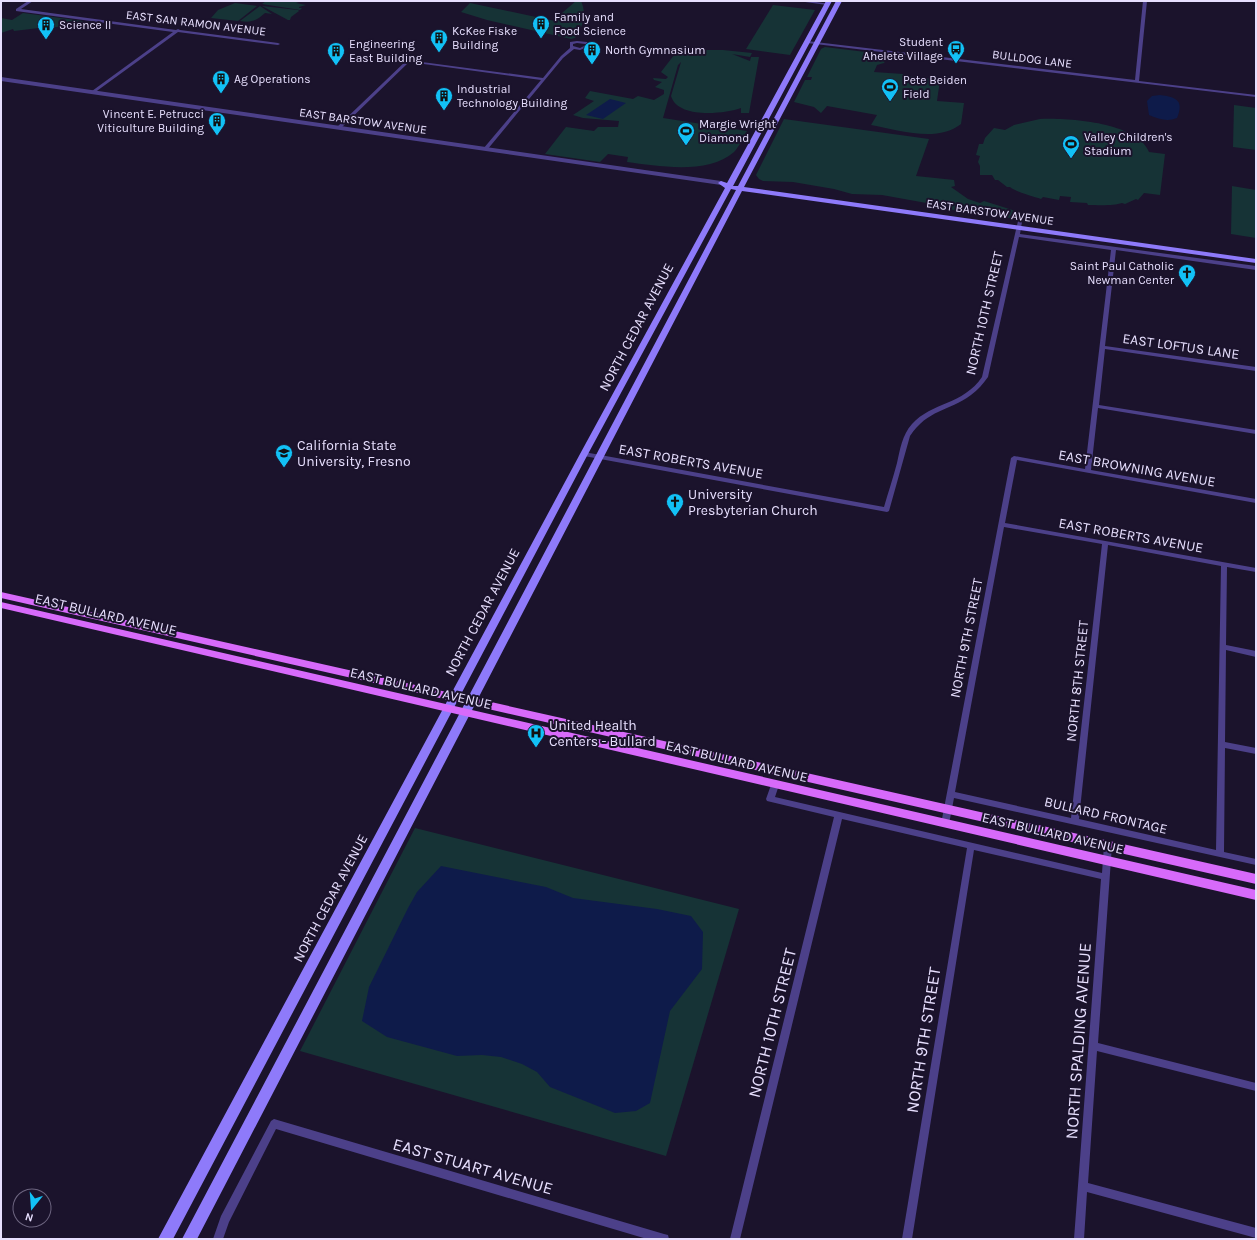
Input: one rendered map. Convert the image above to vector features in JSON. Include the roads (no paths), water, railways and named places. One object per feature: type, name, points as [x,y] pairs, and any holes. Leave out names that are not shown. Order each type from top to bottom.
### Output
[{"type":"main road","name":"NORTH CEDAR AVENUE","points":[[190,1239],[642,372],[839,1]]},
{"type":"main road","name":"NORTH CEDAR AVENUE","points":[[165,1239],[453,698],[828,3]]},
{"type":"main road","name":"EAST BARSTOW AVENUE","points":[[721,183],[1019,225],[1256,261]]},
{"type":"main road","name":"EAST BARSTOW AVENUE","points":[[1019,225],[1256,255]]},
{"type":"main road","points":[[642,372],[639,370],[639,367],[655,335],[658,317]]},
{"type":"main road","name":"EAST BULLARD AVENUE","points":[[1,595],[453,698],[466,708],[775,785],[1256,895]]},
{"type":"main road","name":"EAST BULLARD AVENUE","points":[[1,604],[447,710],[466,708],[948,809],[1256,879]]},
{"type":"street","name":"EAST SAN RAMON AVENUE","points":[[31,1],[17,10],[278,44]]},
{"type":"street","points":[[800,1],[828,3]]},
{"type":"street","points":[[1137,82],[1145,1]]},
{"type":"street","points":[[94,92],[178,30]]},
{"type":"street","name":"BULLDOG LANE","points":[[807,42],[1256,96]]},
{"type":"street","points":[[485,149],[568,50],[572,48]]},
{"type":"street","points":[[338,128],[408,61],[544,79]]},
{"type":"street","name":"EAST BARSTOW AVENUE","points":[[1,79],[721,183]]},
{"type":"street","name":"NORTH 10TH STREET","points":[[887,510],[907,436],[912,426],[928,414],[970,394],[982,384],[985,377],[1019,225]]},
{"type":"street","points":[[1017,235],[1256,268]]},
{"type":"street","points":[[1088,472],[1114,248]]},
{"type":"street","name":"EAST LOFTUS LANE","points":[[1103,346],[1256,369]]},
{"type":"street","points":[[1096,406],[1256,432]]},
{"type":"street","name":"EAST ROBERTS AVENUE","points":[[584,454],[887,510]]},
{"type":"street","name":"EAST BROWNING AVENUE","points":[[1014,458],[1256,501]]},
{"type":"street","name":"NORTH 9TH STREET","points":[[945,824],[1014,458]]},
{"type":"street","name":"EAST ROBERTS AVENUE","points":[[1001,524],[1256,570]]},
{"type":"street","name":"NORTH 8TH STREET","points":[[1075,822],[1105,543]]},
{"type":"street","points":[[1220,854],[1224,564]]},
{"type":"street","points":[[1222,647],[1256,654]]},
{"type":"street","points":[[1221,744],[1256,751]]},
{"type":"street","points":[[775,785],[770,799],[1106,877]]},
{"type":"street","name":"BULLARD FRONTAGE","points":[[951,794],[1256,862]]},
{"type":"street","name":"NORTH 10TH STREET","points":[[735,1239],[839,815]]},
{"type":"street","name":"NORTH SPALDING AVENUE","points":[[1080,1239],[1108,845]]},
{"type":"street","name":"NORTH 9TH STREET","points":[[907,1239],[971,846]]},
{"type":"street","points":[[1094,1046],[1256,1087]]},
{"type":"street","name":"EAST STUART AVENUE","points":[[218,1239],[225,1220],[274,1124],[664,1239]]},
{"type":"street","points":[[1083,1186],[1256,1234]]},
{"type":"water","points":[[1160,95],[1171,97],[1178,101],[1180,108],[1177,118],[1166,120],[1149,115],[1147,101],[1152,96]]},
{"type":"water","points":[[610,99],[626,103],[603,119],[586,115]]},
{"type":"water","points":[[441,866],[546,887],[573,898],[657,909],[691,916],[703,932],[702,969],[670,1011],[650,1103],[636,1111],[615,1113],[550,1087],[537,1072],[522,1064],[501,1057],[482,1055],[457,1056],[387,1037],[362,1021],[369,987],[408,908],[417,892]]},
{"type":"place","name":"Family and Food Science","points":[[541,39]]},
{"type":"place","name":"Science II","points":[[46,40]]},
{"type":"place","name":"KcKee Fiske Building","points":[[439,53]]},
{"type":"place","name":"Student Ahelete Village","points":[[956,64]]},
{"type":"place","name":"North Gymnasium","points":[[592,65]]},
{"type":"place","name":"Engineering East Building","points":[[336,66]]},
{"type":"place","name":"Ag Operations","points":[[221,94]]},
{"type":"place","name":"Pete Beiden Field","points":[[890,102]]},
{"type":"place","name":"Industrial Technology Building","points":[[444,111]]},
{"type":"place","name":"Vincent E. Petrucci Viticulture Building","points":[[217,136]]},
{"type":"place","name":"Margie Wright Diamond","points":[[686,146]]},
{"type":"place","name":"Valley Children's Stadium","points":[[1071,159]]},
{"type":"place","name":"Saint Paul Catholic Newman Center","points":[[1187,288]]},
{"type":"place","name":"California State University, Fresno","points":[[284,468]]},
{"type":"place","name":"University Presbyterian Church","points":[[675,517]]},
{"type":"place","name":"United Health Centers - Bullard","points":[[536,748]]}]
